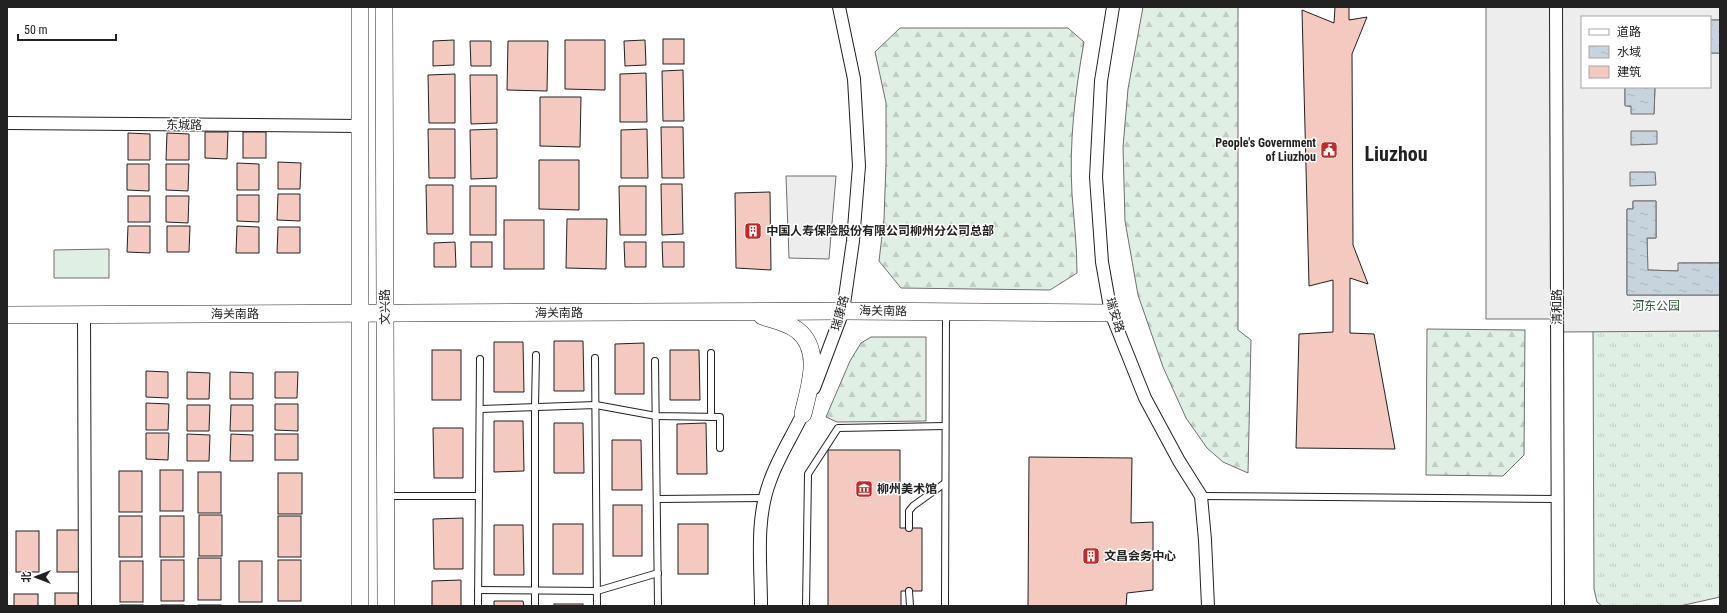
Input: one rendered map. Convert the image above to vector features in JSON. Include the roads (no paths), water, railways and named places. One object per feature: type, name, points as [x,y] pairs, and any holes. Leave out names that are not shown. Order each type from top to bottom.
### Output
[{"type":"street","name":"文兴路","points":[[360,7],[360,606]]},
{"type":"street","name":"文兴路","points":[[384,7],[386,606]]},
{"type":"street","name":"瑞康路","points":[[761,606],[760,530],[764,498],[778,461],[803,414],[843,311],[853,241],[859,166],[854,79],[839,7]]},
{"type":"street","name":"瑞安路","points":[[1113,7],[1101,81],[1096,176],[1102,262],[1111,314],[1145,398],[1179,461],[1201,496],[1206,540],[1208,606]]},
{"type":"street","name":"清和路","points":[[1556,7],[1558,606]]},
{"type":"street","name":"东城路","points":[[7,123],[360,126]]},
{"type":"street","name":"海关南路","points":[[7,315],[843,311],[1111,314]]},
{"type":"street","points":[[745,312],[789,325],[798,330],[805,339],[812,357],[813,368],[803,414]]},
{"type":"street","points":[[84,314],[85,606]]},
{"type":"lane","points":[[945,606],[946,312]]},
{"type":"lane","points":[[711,353],[711,417]]},
{"type":"lane","points":[[535,606],[536,355]]},
{"type":"lane","points":[[596,358],[597,606]]},
{"type":"lane","points":[[478,606],[480,359]]},
{"type":"lane","points":[[655,361],[658,606]]},
{"type":"lane","points":[[480,409],[596,405],[656,416],[720,417],[720,448]]},
{"type":"lane","points":[[806,606],[808,474],[838,428],[945,426]]},
{"type":"lane","points":[[910,528],[910,511],[913,506],[945,483]]},
{"type":"lane","points":[[386,496],[479,496]]},
{"type":"lane","points":[[1201,496],[1557,499]]},
{"type":"lane","points":[[657,499],[764,498]]},
{"type":"lane","points":[[478,590],[597,591],[658,573]]},
{"type":"lane","points":[[909,591],[910,606]]},
{"type":"water","points":[[1711,20],[1720,20],[1720,53],[1711,53]]},
{"type":"water","points":[[1625,88],[1655,88],[1654,114],[1631,114],[1631,106],[1625,106]]},
{"type":"water","points":[[1631,131],[1657,131],[1657,144],[1631,145]]},
{"type":"water","points":[[1630,172],[1655,172],[1656,185],[1630,186]]},
{"type":"water","points":[[1633,201],[1656,201],[1656,238],[1647,238],[1648,270],[1678,271],[1678,263],[1720,263],[1720,295],[1627,295],[1627,209],[1633,209]]},
{"type":"place","name":"People's Government of Liuzhou","points":[[1329,150]]},
{"type":"place","name":"中国人寿保险股份有限公司柳州分公司总部","points":[[753,231]]},
{"type":"place","name":"柳州美术馆","points":[[864,489]]},
{"type":"place","name":"文昌会务中心","points":[[1091,556]]},
{"type":"district","name":"Liuzhou","points":[[1396,154]]},
{"type":"park label","name":"河东公园","points":[[1656,306]]}]
